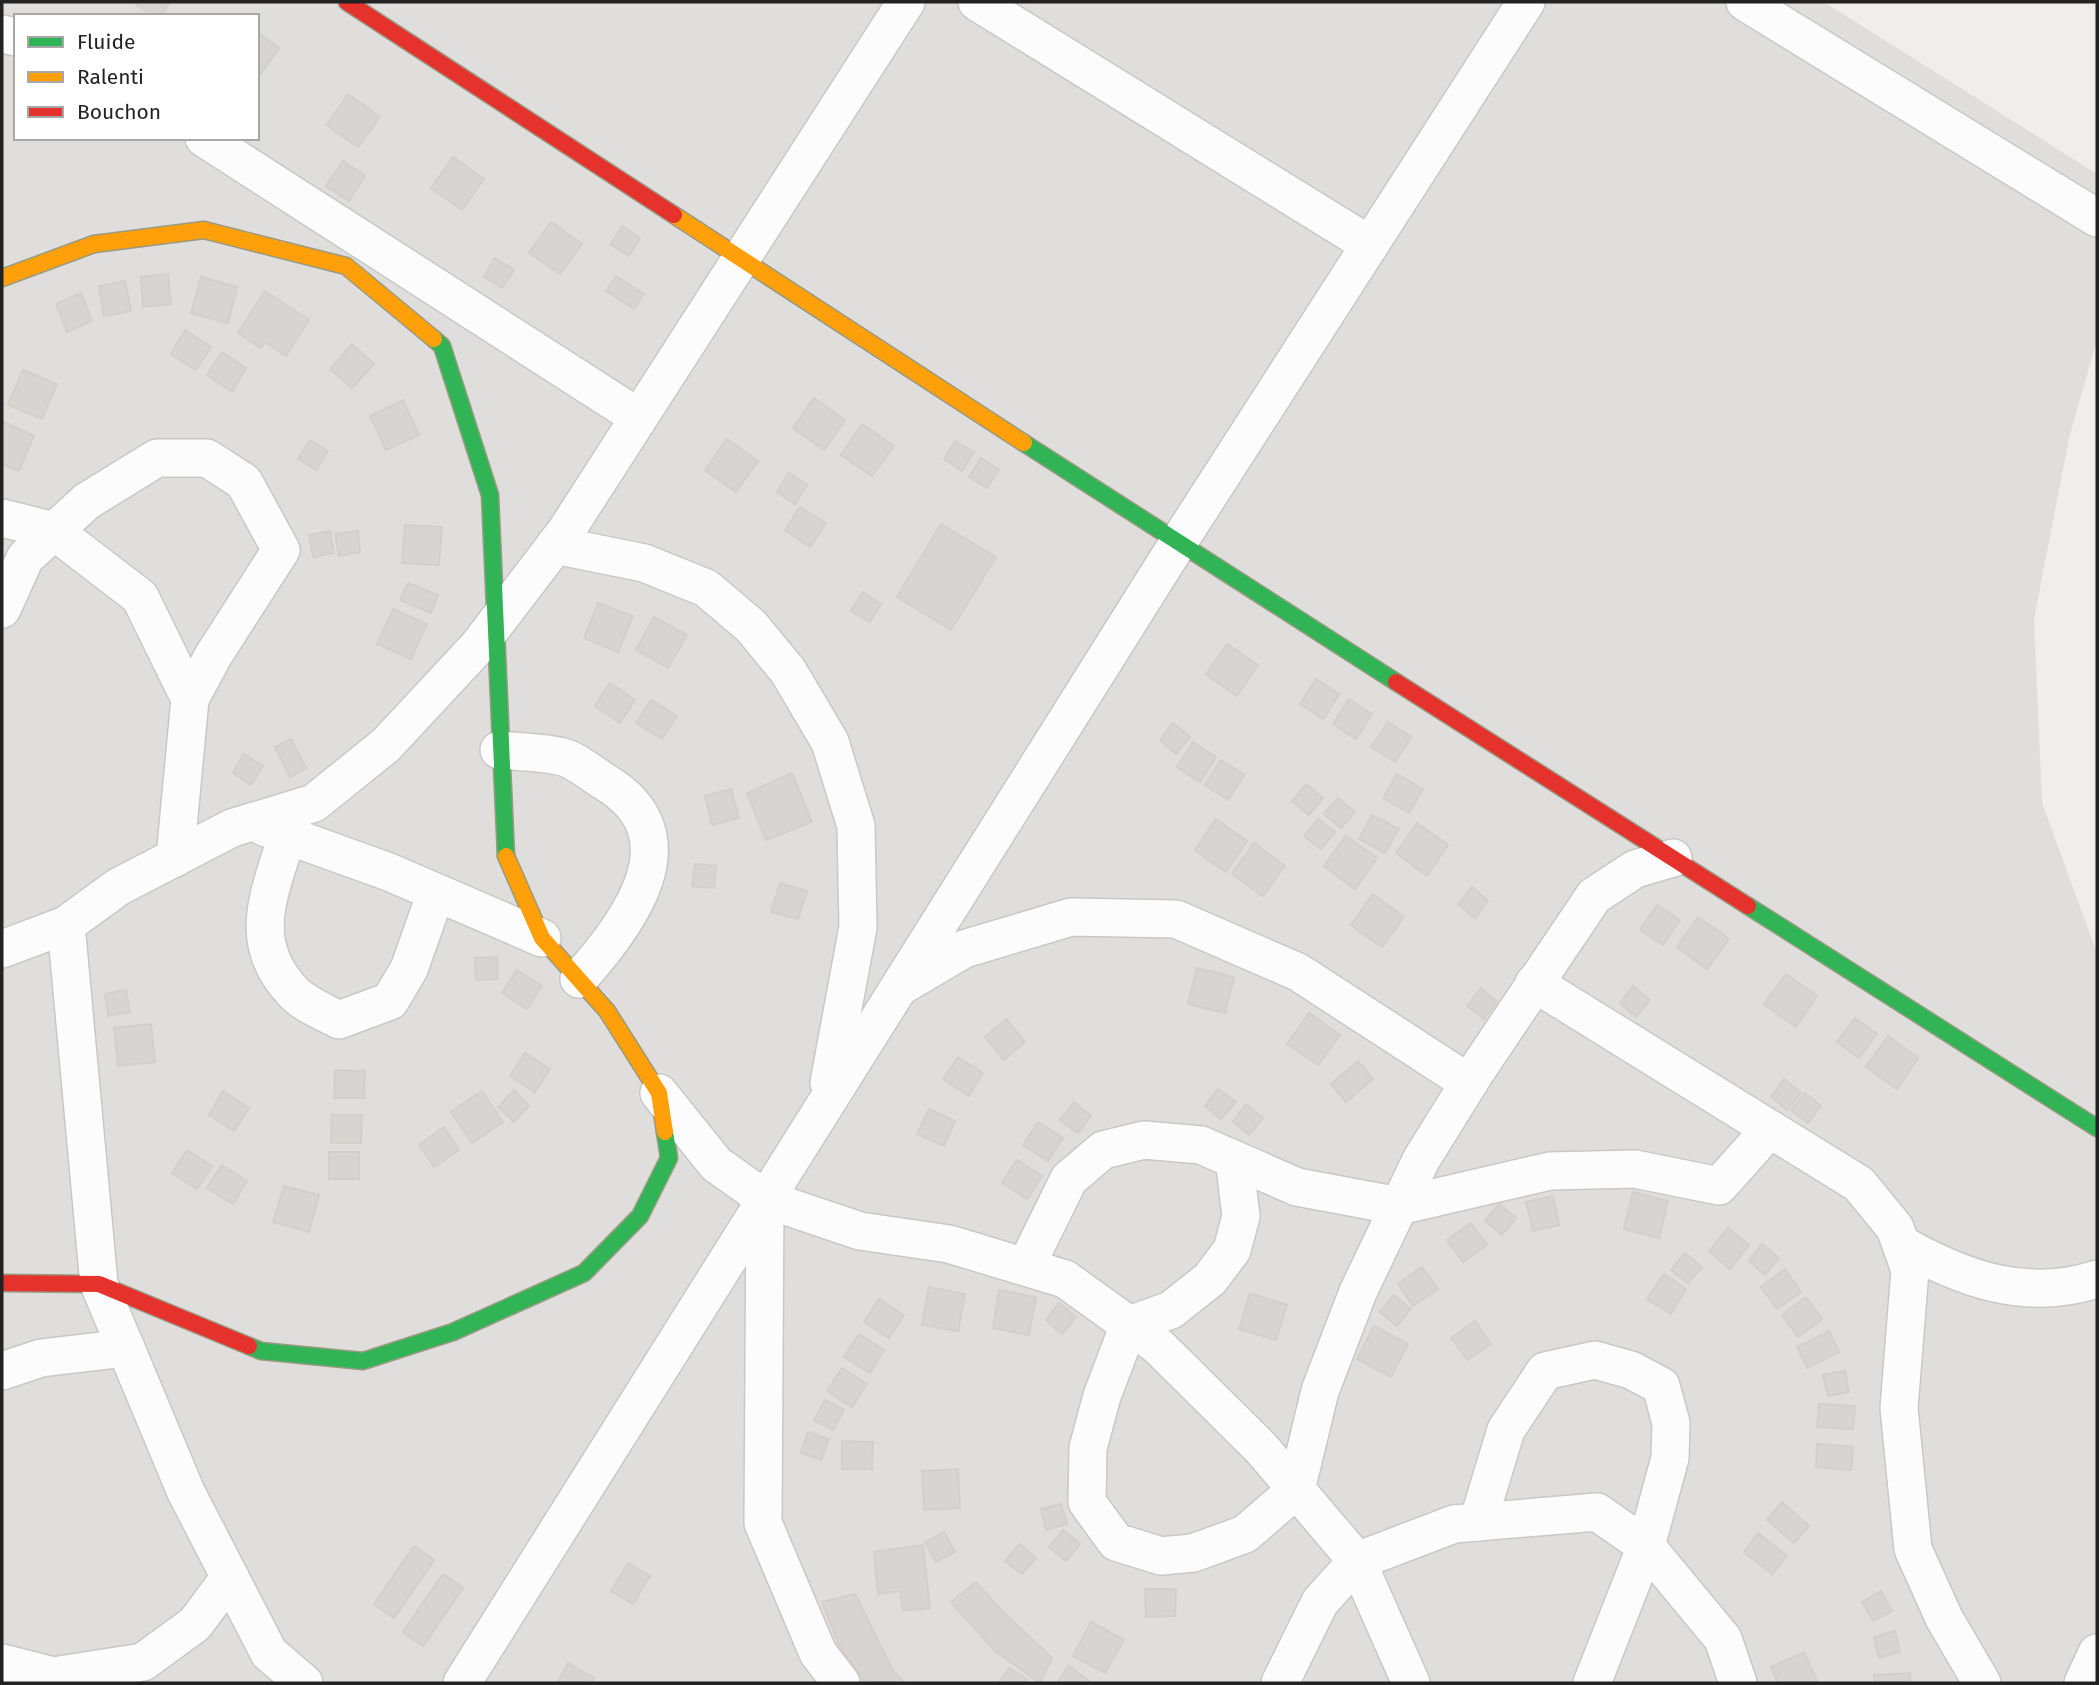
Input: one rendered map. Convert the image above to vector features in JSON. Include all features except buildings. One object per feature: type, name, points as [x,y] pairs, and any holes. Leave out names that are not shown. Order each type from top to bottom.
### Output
[{"type":"street","points":[[347,2],[1178,544],[2097,1128]]},
{"type":"street","points":[[2,949],[66,925],[118,887],[232,828],[314,803],[386,746],[479,645],[555,545],[906,2]]},
{"type":"street","points":[[977,2],[1370,245]]},
{"type":"street","points":[[462,1683],[1178,544],[1526,2]]},
{"type":"street","points":[[1745,2],[2097,218]]},
{"type":"street","points":[[207,140],[638,417]]},
{"type":"street","points":[[2,278],[94,244],[204,230],[346,266],[442,346],[490,495],[497,622],[499,750],[506,858],[542,939],[607,1011],[659,1093],[716,1164],[765,1199],[860,1231],[949,1244],[1065,1279],[1158,1346],[1261,1448],[1357,1561],[1411,1683]]},
{"type":"street","points":[[2,608],[25,558],[87,500],[157,458],[207,458],[244,482],[281,550],[213,656],[190,699],[175,858]]},
{"type":"street","points":[[2,518],[54,531],[140,597],[190,699]]},
{"type":"street","points":[[555,545],[644,563],[706,588],[751,626],[788,671],[830,742],[856,826],[858,927],[825,1105]]},
{"type":"street","points":[[499,750],[565,757],[614,787],[639,812],[651,842],[641,896],[614,939],[579,979]]},
{"type":"street","points":[[250,822],[436,892],[542,939]]},
{"type":"street","points":[[287,836],[263,917],[268,960],[294,994],[339,1020],[390,1002],[410,969],[436,892]]},
{"type":"street","points":[[1234,1159],[1241,1216],[1233,1250],[1210,1279],[1171,1310],[1129,1325],[1102,1396],[1088,1448],[1087,1502],[1116,1542],[1161,1556],[1193,1553],[1245,1534],[1296,1490],[1320,1391],[1358,1292],[1421,1160],[1534,982],[1594,897],[1635,869],[1673,858]]},
{"type":"street","points":[[899,987],[964,949],[1071,917],[1176,919],[1298,972],[1469,1083]]},
{"type":"street","points":[[66,925],[99,1284],[186,1492],[269,1653],[304,1683]]},
{"type":"street","points":[[1534,982],[1859,1184],[1895,1228],[1910,1270],[1899,1408],[1913,1549],[1944,1618],[1982,1683]]},
{"type":"street","points":[[2,1283],[99,1284],[261,1351],[363,1361],[453,1332],[584,1273],[640,1216],[669,1158],[659,1093]]},
{"type":"street","points":[[1026,1266],[1069,1179],[1103,1150],[1143,1140],[1201,1145],[1297,1187],[1399,1206],[1550,1171],[1635,1169],[1719,1186],[1770,1129]]},
{"type":"street","points":[[765,1199],[762,1523],[818,1653],[841,1683]]},
{"type":"street","points":[[1901,1244],[1947,1270],[2015,1290],[2097,1279]]},
{"type":"street","points":[[2,1371],[41,1358],[126,1348]]},
{"type":"street","points":[[1478,1522],[1506,1430],[1545,1371],[1595,1360],[1631,1370],[1661,1386],[1671,1423],[1670,1458],[1646,1546],[1592,1683]]},
{"type":"street","points":[[1280,1683],[1320,1602],[1357,1561],[1454,1524],[1597,1512],[1646,1546],[1723,1639],[1738,1683]]},
{"type":"street","points":[[2,1662],[53,1676],[143,1662],[195,1624],[230,1577]]},
{"type":"street","points":[[2083,1683],[2097,1653]]},
{"type":"shaded area","points":[[2,2],[1824,2],[2097,174],[2097,340],[2069,438],[2034,619],[2042,803],[2097,953],[2097,1683],[2,1683]]},
{"type":"traffic: fast","points":[[434,339],[442,346],[490,495],[506,856]]},
{"type":"traffic: fast","points":[[1024,443],[1396,682]]},
{"type":"traffic: fast","points":[[1748,906],[2097,1128]]},
{"type":"traffic: fast","points":[[249,1346],[261,1351],[363,1361],[453,1332],[584,1273],[640,1216],[669,1158],[665,1132]]},
{"type":"traffic: slow","points":[[674,215],[1024,443]]},
{"type":"traffic: slow","points":[[2,278],[94,244],[204,230],[346,266],[434,339]]},
{"type":"traffic: slow","points":[[506,856],[542,938],[607,1011],[659,1093],[665,1132]]},
{"type":"traffic: jam","points":[[347,2],[674,215]]},
{"type":"traffic: jam","points":[[1396,682],[1748,906]]},
{"type":"traffic: jam","points":[[2,1283],[99,1284],[249,1346]]}]
